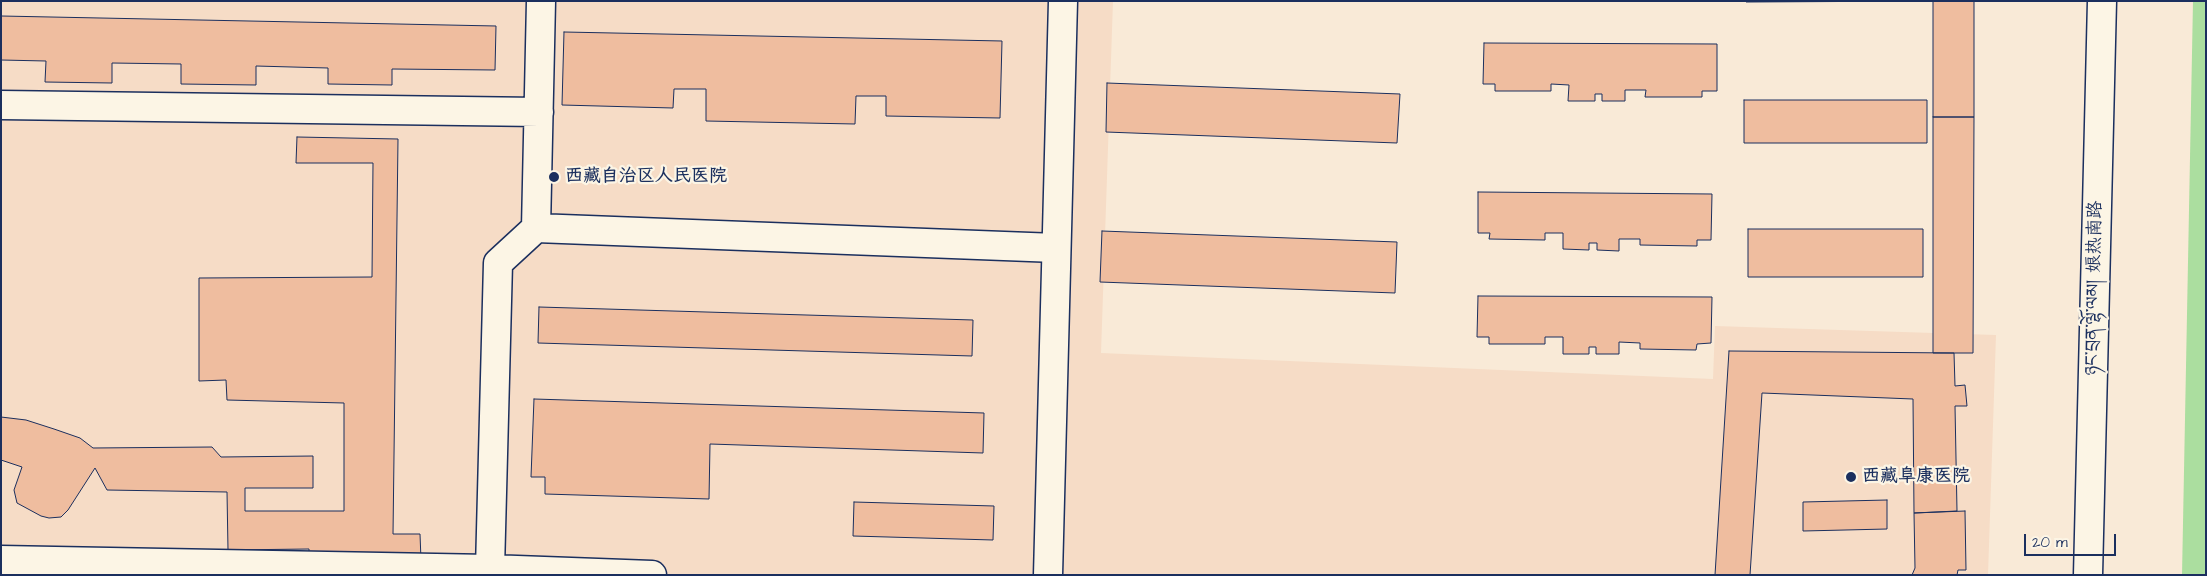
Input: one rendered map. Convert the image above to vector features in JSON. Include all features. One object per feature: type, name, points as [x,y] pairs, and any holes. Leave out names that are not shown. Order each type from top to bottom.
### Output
[{"type":"main road","points":[[536,228],[541,1]]},
{"type":"main road","points":[[1048,575],[1063,1]]},
{"type":"main road","name":"ཉང་བྲན་ལྷོ་ལམ། 娘热南路","points":[[2088,575],[2102,1]]},
{"type":"main road","points":[[1,105],[539,112]]},
{"type":"main road","points":[[490,569],[498,263],[536,228],[1056,248]]},
{"type":"main road","points":[[1,560],[490,569],[652,575]]},
{"type":"shaded area","name":"西藏自治区人民医院","points":[[1,1],[1113,1],[1101,353],[1713,379],[1715,326],[1996,335],[1988,575],[1,575]]},
{"type":"green space","points":[[2193,1],[2206,1],[2206,575],[2182,575]]},
{"type":"building","points":[[1746,1],[1933,1],[1746,2]]},
{"type":"building","points":[[1933,1],[1974,1],[1974,117],[1933,117]]},
{"type":"building","points":[[1,16],[496,26],[495,70],[392,69],[392,85],[328,84],[328,68],[256,66],[256,85],[181,84],[181,64],[112,63],[112,83],[45,82],[46,61],[1,60]]},
{"type":"building","points":[[564,32],[1002,41],[1000,118],[886,116],[886,96],[856,96],[855,124],[706,121],[706,89],[674,89],[673,108],[562,105]]},
{"type":"building","points":[[1484,43],[1717,44],[1717,91],[1702,91],[1702,97],[1645,97],[1646,90],[1625,90],[1625,101],[1602,101],[1602,94],[1595,94],[1595,101],[1568,101],[1569,85],[1551,84],[1551,91],[1495,91],[1495,84],[1483,84]]},
{"type":"building","points":[[1107,83],[1400,94],[1397,143],[1106,132]]},
{"type":"building","points":[[1744,100],[1927,100],[1927,143],[1744,143]]},
{"type":"building","points":[[1933,117],[1974,117],[1973,353],[1933,353]]},
{"type":"building","points":[[297,137],[398,139],[393,534],[420,534],[421,560],[309,561],[309,549],[228,550],[227,492],[107,490],[95,468],[68,510],[61,517],[49,518],[41,516],[17,503],[14,490],[22,467],[1,460],[1,417],[26,420],[54,429],[80,438],[93,448],[212,447],[221,457],[313,456],[313,488],[245,488],[245,511],[344,511],[344,403],[227,400],[226,380],[199,381],[199,278],[372,277],[373,163],[296,163]]},
{"type":"building","points":[[1478,192],[1712,194],[1711,240],[1697,240],[1697,246],[1640,245],[1640,239],[1619,239],[1619,251],[1597,250],[1597,243],[1589,243],[1589,250],[1563,249],[1563,233],[1545,233],[1545,240],[1489,239],[1490,233],[1478,233]]},
{"type":"building","points":[[1748,229],[1923,229],[1923,277],[1748,277]]},
{"type":"building","points":[[1102,231],[1397,242],[1395,293],[1100,282]]},
{"type":"building","points":[[1478,296],[1712,297],[1711,343],[1697,344],[1696,350],[1640,349],[1640,343],[1619,342],[1619,354],[1596,354],[1596,347],[1589,347],[1589,354],[1563,354],[1563,337],[1545,337],[1545,344],[1489,344],[1489,337],[1477,337]]},
{"type":"building","points":[[539,307],[973,320],[972,356],[538,343]]},
{"type":"building","points":[[1729,351],[1954,353],[1955,386],[1965,385],[1967,406],[1955,406],[1957,511],[1914,513],[1913,399],[1762,393],[1750,575],[1715,575]]},
{"type":"building","points":[[534,399],[984,413],[983,453],[710,444],[709,499],[545,494],[545,477],[531,477]]},
{"type":"building","points":[[1887,500],[1887,529],[1803,531],[1803,502]]},
{"type":"building","points":[[854,502],[994,506],[993,540],[853,536]]},
{"type":"building","points":[[1965,511],[1966,570],[1958,570],[1957,575],[1912,575],[1915,568],[1914,513]]},
{"type":"place","name":"西藏自治区人民医院","points":[[554,177]]},
{"type":"place","name":"西藏阜康医院","points":[[1851,477]]}]
